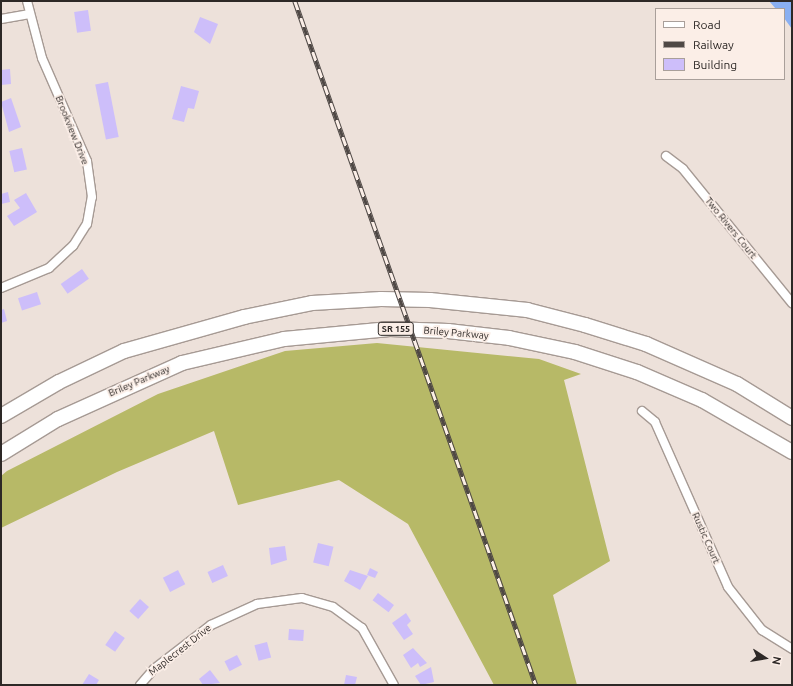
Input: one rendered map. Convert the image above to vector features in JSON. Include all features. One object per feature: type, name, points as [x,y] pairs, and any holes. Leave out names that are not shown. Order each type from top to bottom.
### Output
[{"type":"highway","points":[[1,416],[59,382],[124,351],[251,315],[312,304],[388,299],[527,310],[585,325],[646,344],[737,384],[792,418]]},
{"type":"highway","name":"Briley Parkway","points":[[1,454],[58,418],[182,363],[284,339],[390,329],[494,336],[575,352],[637,372],[702,400],[792,452]]},
{"type":"street","name":"Brookview Drive","points":[[1,288],[49,268],[73,246],[87,224],[92,197],[87,161],[42,58],[29,14],[27,1]]},
{"type":"street","points":[[1,19],[29,14]]},
{"type":"street","name":"Two Rivers Court","points":[[666,156],[683,169],[792,303]]},
{"type":"street","name":"Rustic Court","points":[[642,411],[655,422],[728,587],[762,630],[792,649]]},
{"type":"street","name":"Maplecrest Drive","points":[[140,685],[154,669],[211,625],[257,604],[302,598],[333,607],[362,628],[394,685]]},
{"type":"green space","points":[[377,343],[539,359],[581,374],[564,380],[610,561],[553,595],[577,685],[494,685],[408,524],[339,480],[238,505],[214,431],[117,472],[1,528],[1,476],[7,471],[158,394],[285,351]]},
{"type":"water","points":[[769,1],[792,1],[792,29],[785,19],[785,8],[775,8]]},
{"type":"building","points":[[88,10],[91,31],[77,33],[74,12]]},
{"type":"building","points":[[200,17],[218,24],[210,44],[194,32]]},
{"type":"building","points":[[10,69],[11,84],[1,85],[1,70]]},
{"type":"building","points":[[108,82],[119,137],[106,139],[95,84]]},
{"type":"building","points":[[181,86],[199,91],[194,109],[188,108],[184,122],[172,119]]},
{"type":"building","points":[[11,98],[21,127],[9,132],[1,102]]},
{"type":"building","points":[[22,148],[27,169],[14,172],[9,151]]},
{"type":"building","points":[[8,192],[10,202],[1,204],[1,194]]},
{"type":"building","points":[[26,193],[37,212],[14,226],[7,216],[20,208],[14,200]]},
{"type":"building","points":[[82,269],[89,279],[68,294],[61,284]]},
{"type":"building","points":[[37,292],[41,304],[22,311],[18,298]]},
{"type":"building","points":[[4,309],[7,321],[1,323],[1,310]]},
{"type":"building","points":[[318,543],[334,547],[329,566],[313,562]]},
{"type":"building","points":[[285,546],[287,560],[271,565],[269,548]]},
{"type":"building","points":[[223,565],[228,576],[212,583],[207,572]]},
{"type":"building","points":[[370,568],[378,572],[375,578],[367,575]]},
{"type":"building","points":[[178,570],[185,584],[170,592],[163,578]]},
{"type":"building","points":[[350,570],[368,576],[360,590],[344,581]]},
{"type":"building","points":[[378,593],[394,605],[389,612],[373,600]]},
{"type":"building","points":[[140,599],[149,607],[138,619],[129,611]]},
{"type":"building","points":[[406,613],[411,621],[407,625],[413,634],[404,640],[392,623]]},
{"type":"building","points":[[289,629],[304,630],[303,641],[288,640]]},
{"type":"building","points":[[115,631],[125,638],[115,652],[105,645]]},
{"type":"building","points":[[267,642],[271,657],[259,661],[254,645]]},
{"type":"building","points":[[413,648],[427,663],[420,667],[418,663],[411,668],[403,655]]},
{"type":"building","points":[[237,655],[242,665],[230,671],[225,661]]},
{"type":"building","points":[[431,667],[434,682],[421,685],[415,676]]},
{"type":"building","points":[[210,670],[220,683],[203,685],[199,679]]},
{"type":"building","points":[[89,674],[99,680],[96,685],[82,685]]},
{"type":"building","points":[[346,675],[357,677],[355,685],[344,685]]},
{"type":"railway","points":[[295,1],[536,685]]}]
